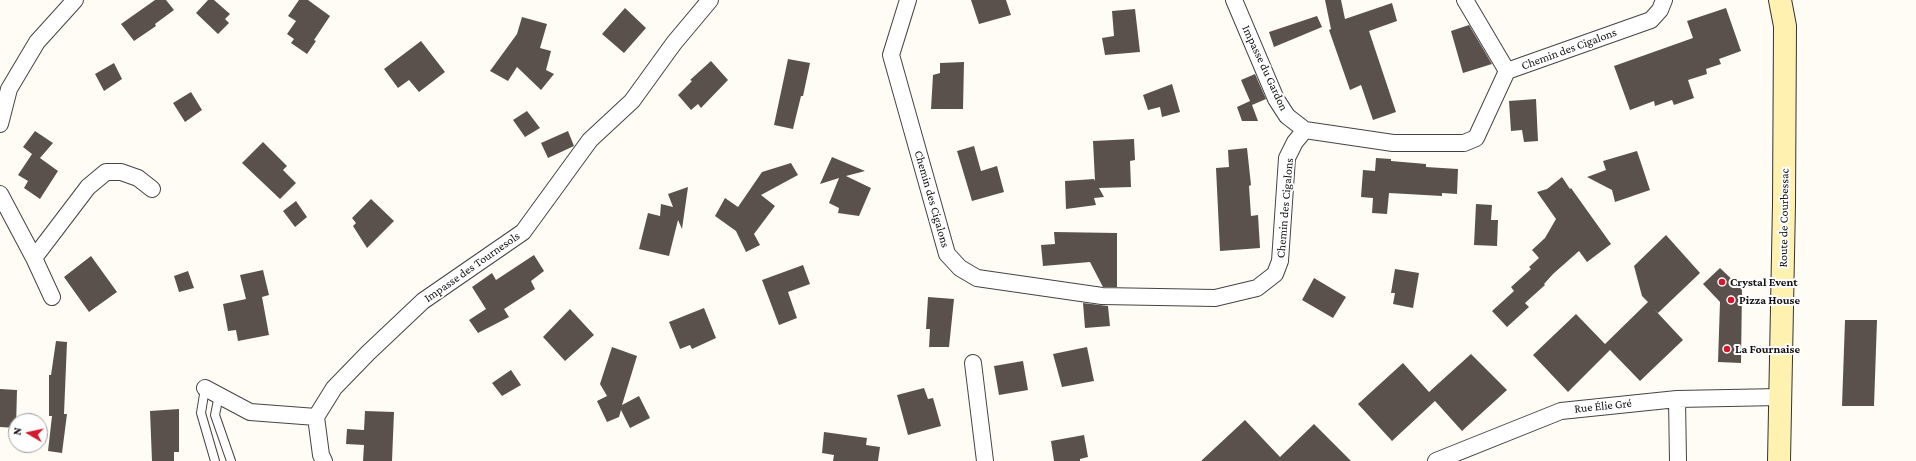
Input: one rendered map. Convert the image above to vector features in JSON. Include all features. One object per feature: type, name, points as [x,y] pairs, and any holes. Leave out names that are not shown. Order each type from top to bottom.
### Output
[{"type":"street","points":[[0,124],[9,89],[37,42],[75,0]]},
{"type":"street","name":"Impasse des Tournesols","points":[[316,417],[334,388],[368,352],[423,301],[523,232],[590,140],[632,101],[674,43],[710,0]]},
{"type":"street","name":"Chemin des Cigalons","points":[[908,0],[891,55],[948,254],[960,268],[977,278],[1102,296],[1215,298],[1257,288],[1275,274],[1280,261],[1287,158],[1295,142],[1305,130],[1394,143],[1464,143],[1476,138],[1508,71],[1651,20],[1660,10],[1664,0]]},
{"type":"street","name":"Impasse du Gardon","points":[[1234,0],[1276,99],[1287,116],[1305,130]]},
{"type":"street","points":[[1465,0],[1508,71]]},
{"type":"street","name":"Route de Courbessac","points":[[1779,461],[1784,204],[1785,50],[1785,26],[1780,0]]},
{"type":"street","points":[[34,258],[88,187],[106,172],[121,172],[138,178],[152,189]]},
{"type":"street","points":[[0,194],[34,258],[52,297]]},
{"type":"street","points":[[973,363],[986,461]]},
{"type":"street","points":[[212,392],[250,412],[316,417],[321,455],[324,461]]},
{"type":"street","name":"Rue Élie Gré","points":[[1436,461],[1460,456],[1561,411],[1678,399],[1780,397]]},
{"type":"street","points":[[1678,399],[1678,461]]},
{"type":"lane","points":[[212,392],[201,413],[215,461]]},
{"type":"lane","points":[[212,392],[215,414],[230,461]]},
{"type":"building","points":[[155,0],[166,0],[174,10],[155,24],[156,26],[134,41],[121,24]]},
{"type":"building","points":[[208,0],[214,0],[230,14],[225,19],[229,23],[218,34],[196,13]]},
{"type":"building","points":[[299,0],[308,0],[330,16],[314,40],[316,41],[307,54],[291,43],[294,39],[287,34],[296,21],[288,16]]},
{"type":"building","points":[[971,0],[1006,0],[1011,15],[979,24]]},
{"type":"building","points":[[1325,0],[1341,0],[1345,19],[1392,3],[1397,21],[1369,31],[1396,112],[1373,120],[1361,85],[1350,90],[1329,30],[1331,29]]},
{"type":"building","points":[[625,8],[646,28],[624,53],[602,34]]},
{"type":"building","points":[[1726,8],[1741,51],[1719,59],[1721,64],[1706,69],[1707,74],[1688,80],[1694,98],[1674,105],[1672,100],[1655,106],[1654,101],[1630,110],[1614,66],[1693,38],[1687,21]]},
{"type":"building","points":[[1135,9],[1140,52],[1105,55],[1102,38],[1114,36],[1112,11]]},
{"type":"building","points":[[1317,16],[1322,27],[1274,47],[1269,32]]},
{"type":"building","points":[[522,17],[547,24],[540,48],[551,51],[546,70],[554,74],[541,90],[517,67],[508,81],[490,71],[517,34]]},
{"type":"building","points":[[1469,25],[1492,64],[1463,73],[1451,31]]},
{"type":"building","points":[[421,41],[445,72],[419,92],[409,80],[398,88],[384,69]]},
{"type":"building","points":[[788,59],[810,63],[803,96],[801,96],[793,129],[774,125]]},
{"type":"building","points":[[711,61],[728,80],[701,108],[698,104],[691,110],[678,95],[692,81],[690,80]]},
{"type":"building","points":[[964,62],[963,109],[931,109],[933,75],[940,73],[940,63]]},
{"type":"building","points":[[114,63],[122,79],[104,91],[95,74]]},
{"type":"building","points":[[1255,74],[1266,99],[1252,105],[1258,121],[1242,121],[1237,107],[1250,101],[1241,80]]},
{"type":"building","points":[[1172,84],[1180,112],[1162,117],[1160,107],[1148,110],[1143,95]]},
{"type":"building","points":[[191,92],[202,110],[185,122],[173,103]]},
{"type":"building","points":[[1536,99],[1538,141],[1524,142],[1522,130],[1511,131],[1509,101]]},
{"type":"building","points":[[527,111],[540,128],[525,137],[513,120]]},
{"type":"building","points":[[35,131],[53,143],[40,158],[58,171],[40,199],[24,188],[28,181],[18,175],[32,154],[23,147]]},
{"type":"building","points":[[568,131],[574,146],[548,158],[541,143]]},
{"type":"building","points":[[1134,139],[1135,160],[1130,161],[1131,187],[1099,188],[1104,197],[1094,198],[1096,205],[1066,209],[1065,181],[1094,179],[1095,181],[1093,141]]},
{"type":"building","points":[[263,142],[287,166],[283,170],[296,183],[280,199],[242,163]]},
{"type":"building","points":[[974,146],[981,171],[997,166],[1004,192],[972,201],[957,151]]},
{"type":"building","points":[[1247,148],[1251,185],[1249,186],[1251,216],[1258,215],[1260,248],[1220,251],[1216,168],[1229,167],[1228,150]]},
{"type":"building","points":[[1637,151],[1650,190],[1615,202],[1612,190],[1587,177],[1606,170],[1603,161]]},
{"type":"building","points":[[832,157],[865,171],[846,176],[871,188],[859,216],[838,213],[839,208],[829,203],[839,178],[820,184]]},
{"type":"building","points":[[1376,158],[1426,164],[1426,167],[1458,169],[1457,194],[1442,193],[1442,196],[1389,193],[1387,214],[1372,213],[1373,198],[1361,197],[1363,170],[1375,171]]},
{"type":"building","points":[[791,163],[798,175],[761,195],[775,206],[754,234],[760,245],[746,252],[736,231],[715,216],[725,198],[738,207],[762,172]]},
{"type":"building","points":[[1562,177],[1611,244],[1587,262],[1579,251],[1553,274],[1544,284],[1545,285],[1525,303],[1529,307],[1507,327],[1492,311],[1514,291],[1511,287],[1531,269],[1529,267],[1539,258],[1532,250],[1545,238],[1556,219],[1537,192],[1547,189]]},
{"type":"building","points":[[688,187],[682,229],[678,220],[669,256],[639,249],[648,213],[660,216],[661,204],[673,207],[668,194]]},
{"type":"building","points":[[371,199],[394,221],[367,248],[353,226],[356,223],[352,218]]},
{"type":"building","points":[[296,201],[307,217],[295,227],[283,211]]},
{"type":"building","points":[[1476,204],[1492,205],[1491,220],[1498,220],[1497,246],[1474,245]]},
{"type":"building","points":[[1054,232],[1117,233],[1117,287],[1103,287],[1090,262],[1043,266],[1041,245],[1055,244]]},
{"type":"building","points":[[1666,235],[1700,273],[1658,313],[1654,309],[1683,340],[1640,381],[1610,350],[1568,392],[1533,355],[1576,314],[1605,344],[1648,302],[1642,296],[1634,266]]},
{"type":"building","points":[[534,255],[544,271],[531,281],[535,289],[504,309],[509,317],[478,333],[469,320],[486,309],[472,287],[492,273],[496,280]]},
{"type":"building","points":[[91,256],[117,292],[89,312],[64,277]]},
{"type":"building","points":[[803,265],[810,284],[788,292],[797,318],[779,325],[762,280]]},
{"type":"building","points":[[1720,268],[1742,289],[1741,363],[1718,362],[1720,302],[1703,284]]},
{"type":"building","points":[[1395,269],[1419,273],[1413,308],[1393,304],[1395,293],[1391,293]]},
{"type":"building","points":[[263,270],[269,295],[262,297],[269,335],[238,341],[236,330],[228,331],[223,304],[246,299],[240,275]]},
{"type":"building","points":[[188,271],[194,288],[179,292],[174,276]]},
{"type":"building","points":[[1314,278],[1346,297],[1333,318],[1302,300]]},
{"type":"building","points":[[928,297],[954,299],[949,347],[929,347],[930,329],[926,329]]},
{"type":"building","points":[[1083,303],[1108,306],[1110,326],[1085,328]]},
{"type":"building","points":[[704,308],[716,338],[692,349],[690,345],[680,349],[669,322]]},
{"type":"building","points":[[570,309],[594,335],[565,361],[543,337]]},
{"type":"building","points":[[1845,320],[1877,320],[1874,406],[1842,406]]},
{"type":"building","points":[[56,341],[67,342],[64,414],[67,414],[62,453],[48,451],[52,416],[49,416],[49,375],[51,375]]},
{"type":"building","points":[[612,347],[637,356],[622,405],[639,396],[650,418],[630,428],[621,410],[619,417],[607,422],[597,401],[607,396],[600,384]]},
{"type":"building","points":[[1087,347],[1094,381],[1062,387],[1053,354]]},
{"type":"building","points":[[1471,354],[1507,390],[1462,431],[1435,401],[1392,441],[1358,404],[1403,363],[1429,392]]},
{"type":"building","points":[[1023,361],[1028,390],[999,395],[994,366]]},
{"type":"building","points":[[511,370],[521,385],[502,396],[492,383]]},
{"type":"building","points":[[924,388],[928,399],[933,398],[941,426],[908,435],[897,395]]},
{"type":"building","points":[[0,389],[17,390],[16,413],[8,413],[8,428],[0,427]]},
{"type":"building","points":[[179,409],[179,452],[174,452],[174,461],[152,461],[150,411]]},
{"type":"building","points":[[365,411],[394,412],[392,461],[363,461],[364,445],[346,444],[347,429],[364,430]]},
{"type":"building","points":[[1245,420],[1280,457],[1314,424],[1351,461],[1201,461]]},
{"type":"building","points":[[824,432],[867,438],[866,445],[880,447],[878,461],[833,461],[834,455],[822,453]]},
{"type":"building","points":[[1084,435],[1088,457],[1080,459],[1080,461],[1054,461],[1051,441]]},
{"type":"place","name":"Crystal Event","points":[[1722,282]]},
{"type":"place","name":"Pizza House","points":[[1731,300]]},
{"type":"place","name":"La Fournaise","points":[[1727,349]]}]
